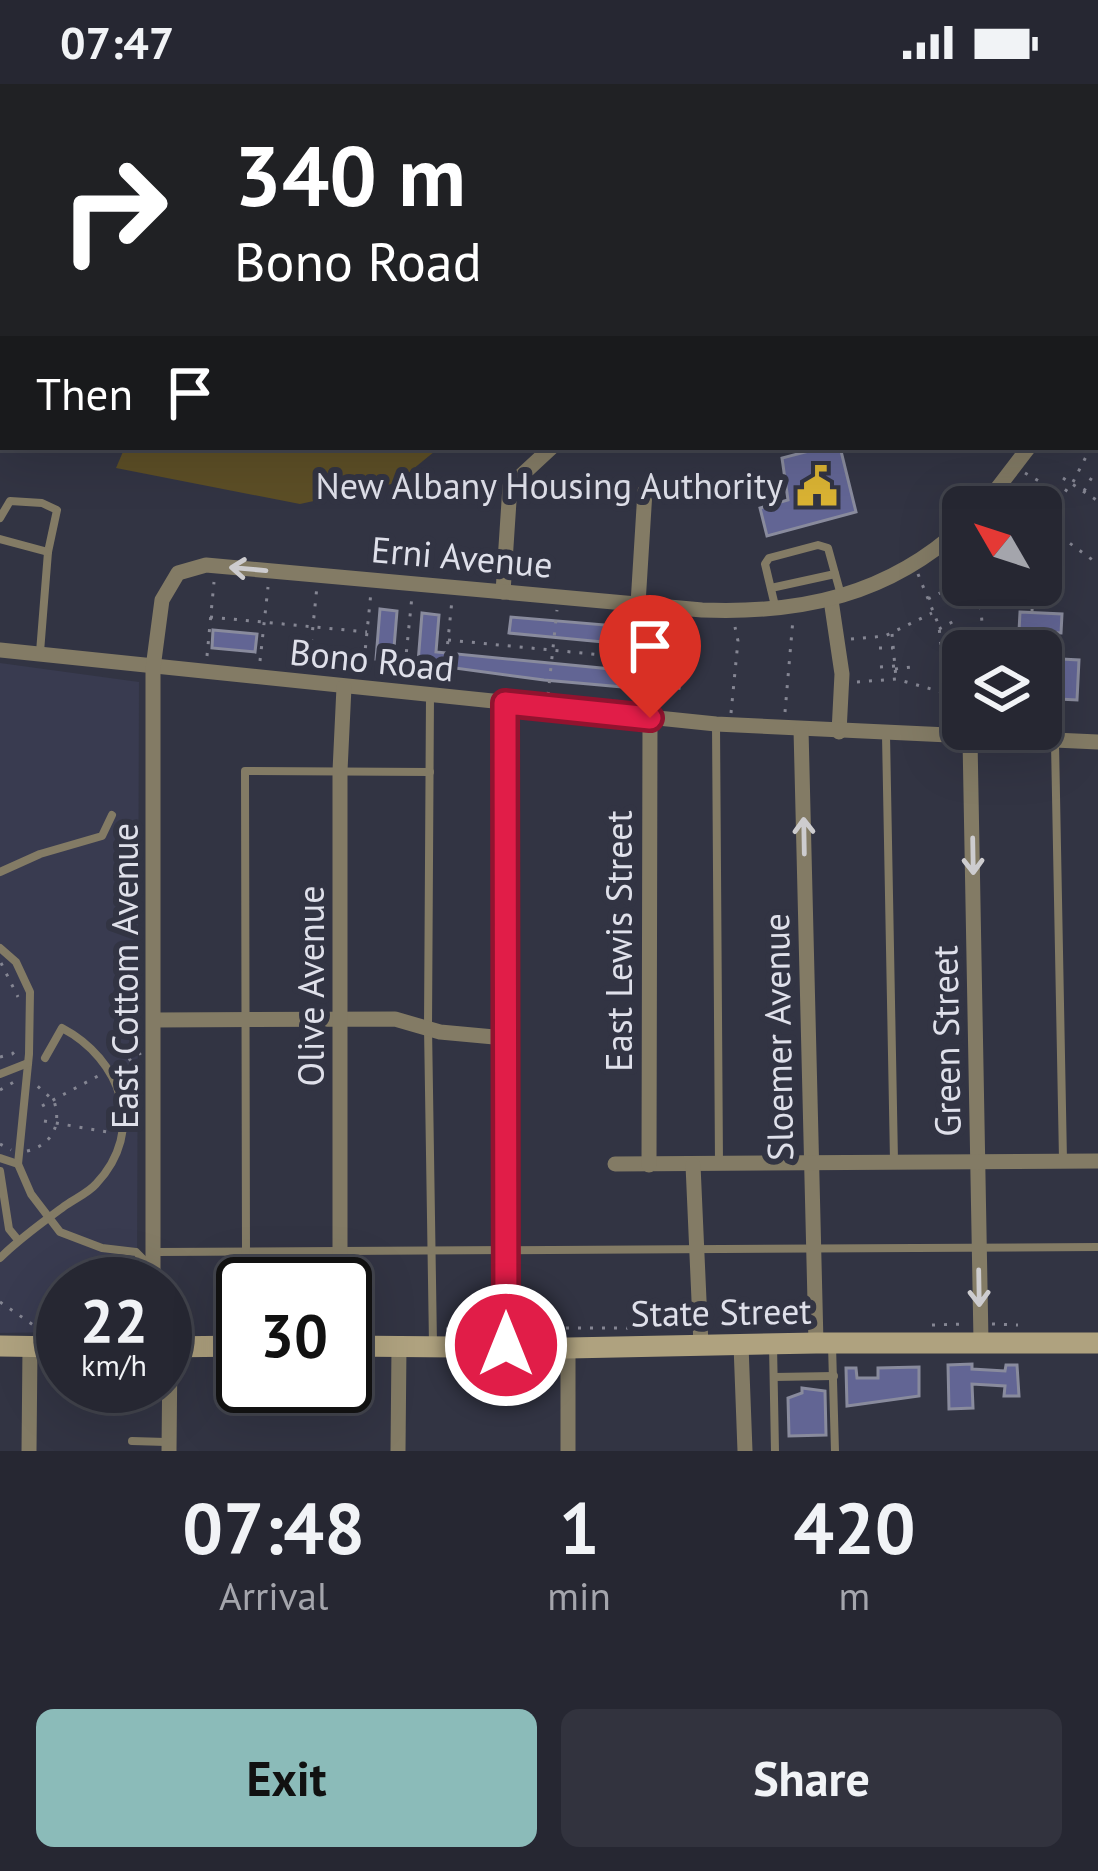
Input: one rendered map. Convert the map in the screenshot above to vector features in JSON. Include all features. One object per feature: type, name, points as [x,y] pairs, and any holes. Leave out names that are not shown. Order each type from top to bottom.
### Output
[{"type":"main road","points":[[0,1346],[36,1339]]},
{"type":"main road","name":"State Street","points":[[372,1346],[1098,1343]]},
{"type":"street","points":[[503,592],[511,486],[547,450]]},
{"type":"street","points":[[999,486],[1028,450]]},
{"type":"street","points":[[638,604],[645,490]]},
{"type":"street","name":"Erni Avenue","points":[[153,668],[165,590],[178,573],[197,566],[638,604],[776,610],[836,599],[914,565],[942,543]]},
{"type":"street","points":[[836,599],[842,674],[839,732]]},
{"type":"street","name":"Bono Road","points":[[0,650],[344,688],[437,692],[505,703],[942,738]]},
{"type":"street","name":"East Cottom Avenue","points":[[153,668],[155,1257]]},
{"type":"street","name":"Olive Avenue","points":[[340,1254],[344,688]]},
{"type":"street","points":[[505,703],[506,1345]]},
{"type":"street","name":"East Lewis Street","points":[[649,712],[649,1165]]},
{"type":"street","name":"Sloemer Avenue","points":[[801,729],[812,1248],[824,1343]]},
{"type":"street","name":"Bono Road","points":[[1062,741],[1098,742]]},
{"type":"street","name":"Green Street","points":[[970,750],[981,1341]]},
{"type":"street","points":[[154,1020],[394,1019],[440,1032],[505,1038]]},
{"type":"street","points":[[615,1164],[1098,1161]]},
{"type":"street","points":[[693,1166],[700,1346]]},
{"type":"street","points":[[741,1345],[746,1451]]},
{"type":"street","points":[[398,1451],[399,1346]]},
{"type":"street","points":[[568,1348],[568,1451]]},
{"type":"street","points":[[29,1451],[36,1353]]},
{"type":"street","points":[[169,1413],[170,1446]]},
{"type":"lane","points":[[0,518],[10,501],[42,503],[57,510],[48,552],[40,653]]},
{"type":"lane","points":[[0,539],[48,552]]},
{"type":"lane","points":[[776,610],[765,564],[769,558],[818,545],[828,548],[836,599]]},
{"type":"lane","points":[[771,589],[835,574]]},
{"type":"lane","points":[[433,1346],[428,1027],[430,772],[437,692]]},
{"type":"lane","points":[[719,1165],[723,719]]},
{"type":"lane","points":[[886,735],[894,1162]]},
{"type":"lane","points":[[1055,750],[1063,1161]]},
{"type":"lane","points":[[246,1253],[244,771],[430,772]]},
{"type":"lane","points":[[0,872],[40,854],[102,836],[112,815]]},
{"type":"lane","points":[[0,948],[16,962],[30,992],[18,1164],[31,1194],[60,1232],[144,1257]]},
{"type":"lane","points":[[0,1258],[94,1187],[111,1165],[120,1134],[120,1092],[111,1070],[90,1043],[62,1028],[45,1058]]},
{"type":"lane","points":[[0,1074],[28,1063]]},
{"type":"lane","points":[[0,1158],[18,1164]]},
{"type":"lane","points":[[0,1171],[9,1229],[18,1240]]},
{"type":"lane","points":[[156,1252],[1098,1246]]},
{"type":"lane","points":[[773,1343],[776,1451]]},
{"type":"lane","points":[[824,1343],[834,1376],[835,1451]]},
{"type":"lane","points":[[774,1377],[834,1376]]},
{"type":"lane","points":[[132,1441],[170,1446]]},
{"type":"path","points":[[1023,472],[1063,495],[1090,450]]},
{"type":"path","points":[[1072,462],[1081,467]]},
{"type":"path","points":[[1084,492],[1092,477]]},
{"type":"path","points":[[1063,478],[1098,501]]},
{"type":"path","points":[[1062,539],[1098,564]]},
{"type":"path","points":[[1072,563],[1080,553]]},
{"type":"path","points":[[917,573],[939,629],[942,661]]},
{"type":"path","points":[[206,664],[214,574]]},
{"type":"path","points":[[259,669],[268,580]]},
{"type":"path","points":[[309,674],[318,584]]},
{"type":"path","points":[[362,680],[371,590]]},
{"type":"path","points":[[928,598],[942,592]]},
{"type":"path","points":[[403,684],[412,594]]},
{"type":"path","points":[[437,692],[452,598]]},
{"type":"path","points":[[1032,606],[1032,612]]},
{"type":"path","points":[[1051,606],[1051,612]]},
{"type":"path","points":[[548,697],[558,608]]},
{"type":"path","points":[[843,639],[892,632],[933,613]]},
{"type":"path","points":[[210,617],[367,632]]},
{"type":"path","points":[[649,712],[658,617]]},
{"type":"path","points":[[939,629],[958,619]]},
{"type":"path","points":[[785,719],[793,620]]},
{"type":"path","points":[[723,719],[738,641],[735,624]]},
{"type":"path","points":[[892,632],[896,680]]},
{"type":"path","points":[[448,640],[654,660]]},
{"type":"path","points":[[879,648],[893,648]]},
{"type":"path","points":[[880,668],[911,667]]},
{"type":"path","points":[[884,680],[884,690]]},
{"type":"path","points":[[847,683],[896,680],[942,693]]},
{"type":"path","points":[[0,962],[22,1009]]},
{"type":"path","points":[[0,1057],[12,1054],[21,1040]]},
{"type":"path","points":[[42,1106],[145,1051]]},
{"type":"path","points":[[0,1090],[25,1082],[44,1089],[54,1100],[57,1123],[45,1143],[21,1152],[0,1144]]},
{"type":"path","points":[[44,1121],[120,1134]]},
{"type":"path","points":[[0,1302],[36,1338]]},
{"type":"shaded area","points":[[124,450],[436,450],[396,483],[300,504],[116,468]]},
{"type":"shaded area","points":[[0,663],[139,682],[137,1257],[36,1257],[36,1332],[0,1333]]},
{"type":"building","name":"New Albany Housing Authority","points":[[813,450],[841,450],[856,512],[767,536],[760,508],[788,500],[782,458]]},
{"type":"building","points":[[380,609],[397,611],[393,660],[376,659]]},
{"type":"building","points":[[1020,612],[1062,614],[1061,630],[1019,630]]},
{"type":"building","points":[[422,613],[439,615],[436,652],[664,674],[667,648],[509,633],[511,617],[653,629],[652,634],[684,637],[679,688],[544,680],[418,663]]},
{"type":"building","points":[[213,630],[257,634],[255,652],[212,648]]},
{"type":"building","points":[[1062,659],[1079,660],[1077,700],[1062,699]]},
{"type":"building","points":[[972,1364],[972,1369],[1005,1371],[1006,1365],[1017,1365],[1019,1396],[1004,1396],[1005,1386],[972,1384],[973,1408],[949,1409],[948,1365]]},
{"type":"building","points":[[919,1367],[919,1396],[847,1406],[846,1368],[856,1368],[857,1378],[878,1378],[878,1368]]},
{"type":"building","points":[[802,1388],[825,1391],[826,1435],[789,1436],[788,1398],[802,1393]]},
{"type":"place","name":"New Albany Housing Authority","points":[[817,486]]},
{"type":"route","points":[[506,1345],[505,703],[650,718]]}]
